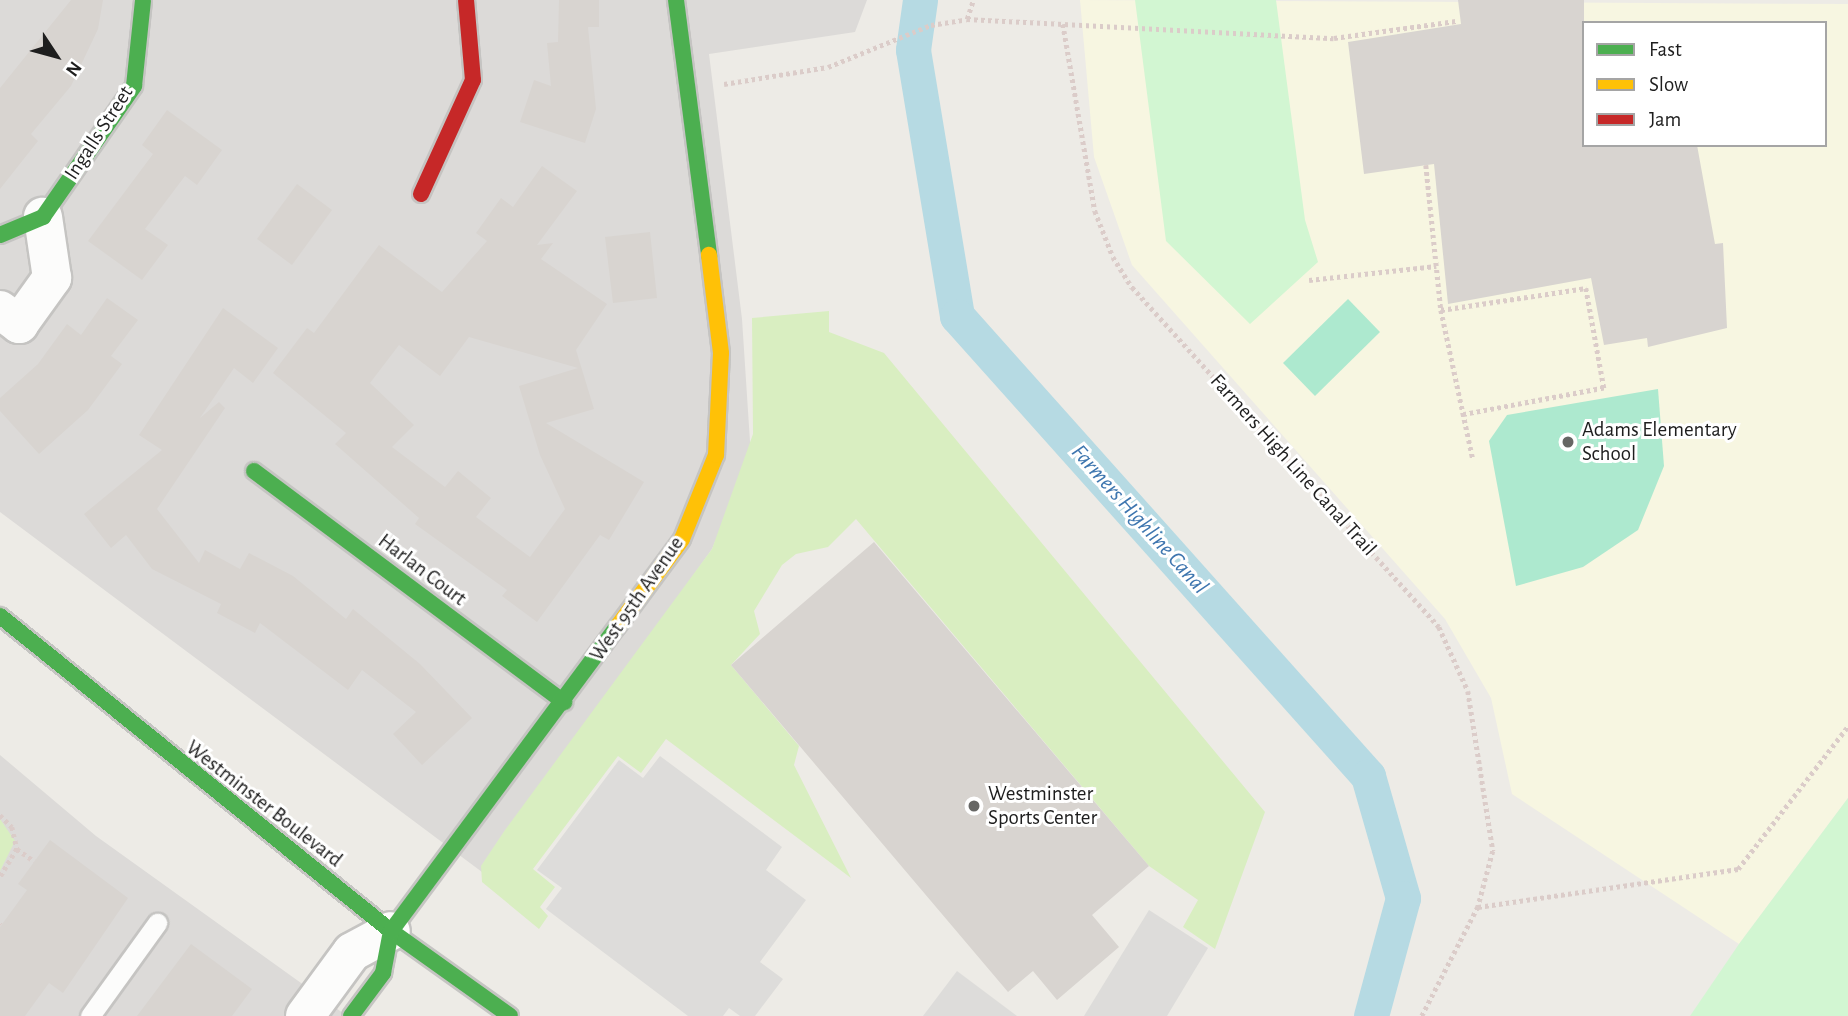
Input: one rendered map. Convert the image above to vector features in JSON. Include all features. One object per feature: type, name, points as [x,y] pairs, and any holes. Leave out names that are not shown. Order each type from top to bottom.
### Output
[{"type":"street","name":"Ingalls Street","points":[[43,217],[134,86],[143,0]]},
{"type":"street","points":[[421,194],[473,80],[466,0]]},
{"type":"street","name":"West 95th Avenue","points":[[305,1016],[352,952],[391,931],[564,702],[682,539],[716,455],[721,353],[676,0]]},
{"type":"street","points":[[0,234],[43,217],[52,278],[19,324],[0,310]]},
{"type":"street","name":"Harlan Court","points":[[254,471],[564,702]]},
{"type":"street","name":"Westminster Boulevard","points":[[0,616],[391,931],[510,1016]]},
{"type":"street","name":"West 95th Avenue","points":[[351,1016],[383,973],[391,931]]},
{"type":"lane","points":[[90,1016],[157,923]]},
{"type":"path","points":[[967,19],[973,0]]},
{"type":"path","points":[[688,90],[828,67],[931,25],[967,19],[1334,38],[1456,21]]},
{"type":"path","name":"Farmers High Line Canal Trail","points":[[1063,24],[1095,211],[1113,257],[1132,287],[1439,627],[1468,691],[1488,802],[1493,851],[1478,907],[1422,1016]]},
{"type":"path","points":[[1426,166],[1441,310],[1461,415],[1473,459]]},
{"type":"path","points":[[1309,280],[1436,266]]},
{"type":"path","points":[[1441,310],[1586,288],[1604,388],[1461,415]]},
{"type":"path","points":[[1478,907],[1738,869],[1848,726]]},
{"type":"path","points":[[0,815],[12,827],[17,849],[34,861]]},
{"type":"path","points":[[0,877],[17,849]]},
{"type":"shaded area","points":[[0,0],[867,0],[855,32],[709,54],[742,319],[751,457],[712,549],[482,872],[0,512]]},
{"type":"shaded area","name":"Adams Elementary School","points":[[1080,0],[1848,4],[1848,798],[1739,944],[1512,794],[1491,698],[1445,619],[1132,265],[1094,157]]},
{"type":"shaded area","points":[[0,755],[96,836],[347,1016],[0,1016]]},
{"type":"shaded area","points":[[660,756],[782,847],[766,870],[806,900],[760,962],[783,979],[755,1016],[740,1016],[729,1008],[723,1016],[688,1016],[546,909],[562,888],[537,870],[619,760],[643,778]]},
{"type":"shaded area","points":[[1149,910],[1208,948],[1167,1016],[1084,1016]]},
{"type":"shaded area","points":[[957,971],[1017,1016],[923,1016]]},
{"type":"green space","points":[[1135,0],[1276,0],[1305,220],[1318,262],[1250,324],[1166,241]]},
{"type":"green space","points":[[1348,299],[1380,332],[1315,396],[1283,363]]},
{"type":"green space","points":[[829,311],[829,332],[884,353],[1265,812],[1215,949],[1183,927],[1198,900],[1149,866],[856,519],[828,547],[796,554],[782,565],[754,611],[760,634],[731,665],[799,746],[794,765],[851,878],[666,739],[641,773],[618,756],[533,869],[555,887],[540,907],[548,916],[539,929],[482,882],[481,866],[505,830],[712,549],[753,434],[752,318]]},
{"type":"green space","points":[[1658,389],[1664,466],[1638,530],[1583,567],[1516,586],[1489,441],[1507,415]]},
{"type":"green space","points":[[1848,798],[1848,1016],[1690,1016],[1739,944]]},
{"type":"green space","points":[[0,819],[15,841],[0,871]]},
{"type":"building","points":[[71,0],[103,0],[98,29],[71,86],[31,134],[38,141],[0,189],[0,88]]},
{"type":"building","points":[[559,0],[599,0],[599,27],[588,27],[596,109],[585,143],[520,122],[534,80],[551,86],[547,43],[558,42]]},
{"type":"building","points":[[1458,0],[1584,0],[1582,147],[1697,147],[1715,244],[1723,243],[1727,328],[1648,347],[1647,338],[1604,345],[1591,278],[1448,304],[1434,164],[1364,174],[1348,42],[1461,24]]},
{"type":"building","points":[[167,110],[222,150],[197,185],[185,176],[145,229],[168,245],[142,280],[88,241],[153,154],[142,145]]},
{"type":"building","points":[[542,166],[577,191],[537,245],[553,243],[541,259],[607,304],[576,350],[594,409],[546,423],[644,482],[609,540],[600,535],[537,622],[502,596],[507,590],[415,524],[419,518],[335,444],[346,433],[273,373],[307,328],[314,333],[379,245],[442,292],[487,241],[476,233],[501,198],[513,207]],"holes":[[[469,337],[578,368],[519,386],[540,455],[565,509],[530,557],[476,517],[491,498],[458,471],[445,487],[392,447],[414,425],[370,383],[399,345],[440,376]]]},
{"type":"building","points":[[297,184],[332,210],[292,265],[257,239]]},
{"type":"building","points":[[650,232],[657,298],[613,303],[605,237]]},
{"type":"building","points":[[107,298],[138,320],[111,356],[122,364],[88,410],[39,454],[0,411],[0,398],[38,364],[67,324],[81,335]]},
{"type":"building","points":[[223,308],[278,348],[253,383],[234,368],[200,418],[219,402],[225,408],[157,509],[199,563],[205,550],[240,569],[249,553],[293,576],[346,619],[353,609],[420,664],[472,718],[422,765],[393,734],[416,712],[362,670],[348,690],[260,623],[255,633],[217,613],[221,604],[152,569],[126,535],[111,548],[84,514],[162,450],[139,435]]},
{"type":"building","name":"Westminster Sports Center","points":[[874,542],[1149,866],[1092,915],[1119,947],[1057,1000],[1033,971],[1008,992],[731,665]]},
{"type":"building","points":[[50,840],[128,898],[63,993],[49,983],[25,1016],[0,1016],[0,927],[27,890],[18,884]]},
{"type":"building","points":[[191,944],[252,989],[232,1016],[137,1016]]},
{"type":"waterway","name":"Farmers Highline Canal","points":[[920,0],[913,50],[957,316],[1368,776],[1403,898],[1371,1016]]},
{"type":"traffic: fast","points":[[0,235],[43,217],[134,86],[143,0]]},
{"type":"traffic: fast","points":[[676,0],[709,255]]},
{"type":"traffic: fast","points":[[254,471],[564,702]]},
{"type":"traffic: fast","points":[[0,616],[391,931],[510,1016]]},
{"type":"traffic: fast","points":[[351,1016],[383,973],[391,931],[617,627]]},
{"type":"traffic: slow","points":[[617,627],[682,539],[716,455],[721,353],[709,255]]},
{"type":"traffic: jam","points":[[421,194],[473,80],[466,0]]},
{"type":"place","name":"Adams Elementary School","points":[[1568,442]]},
{"type":"place","name":"Westminster Sports Center","points":[[974,806]]}]
